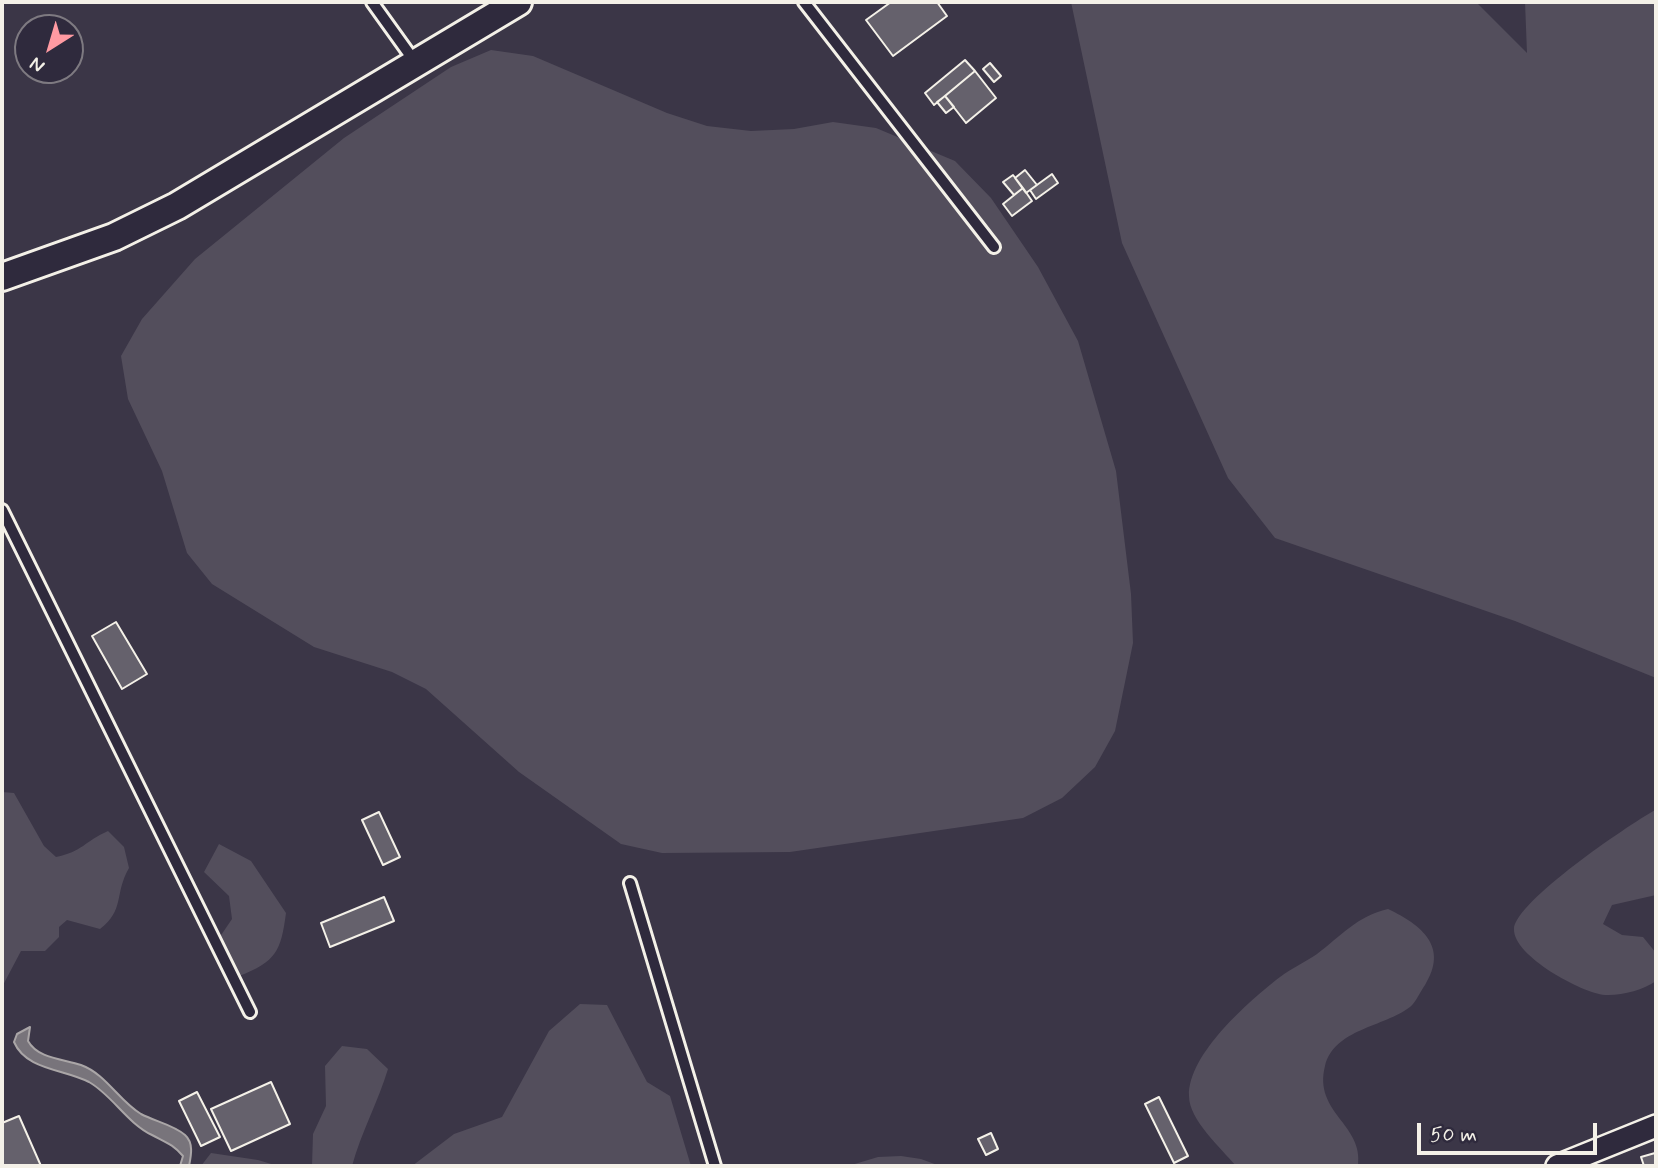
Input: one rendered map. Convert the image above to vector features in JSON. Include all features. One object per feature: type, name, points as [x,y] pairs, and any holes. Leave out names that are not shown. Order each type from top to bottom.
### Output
[{"type":"street","points":[[2,277],[114,237],[177,205],[518,2]]},
{"type":"street","points":[[1557,1166],[1656,1126]]},
{"type":"lane","points":[[372,2],[415,63]]},
{"type":"lane","points":[[804,2],[994,247]]},
{"type":"lane","points":[[2,510],[250,1012]]},
{"type":"lane","points":[[630,883],[715,1166]]},
{"type":"shaded area","points":[[1071,2],[1476,2],[1527,53],[1525,2],[1656,2],[1656,678],[1515,621],[1275,538],[1228,478],[1122,243]]},
{"type":"shaded area","points":[[491,50],[533,56],[667,113],[707,126],[751,131],[794,129],[833,122],[876,128],[955,161],[991,198],[1038,267],[1078,341],[1116,471],[1131,594],[1133,643],[1115,731],[1095,767],[1062,798],[1023,818],[790,852],[662,853],[621,844],[519,772],[426,689],[392,672],[314,647],[212,584],[187,553],[162,471],[128,399],[121,356],[142,319],[195,259],[344,138],[451,67]]},
{"type":"shaded area","points":[[2,792],[14,793],[44,846],[56,857],[78,849],[108,831],[124,847],[129,868],[116,908],[108,922],[100,929],[67,920],[59,927],[59,937],[45,951],[21,951],[2,987]]},
{"type":"shaded area","points":[[1655,810],[1656,895],[1612,905],[1603,924],[1622,935],[1643,937],[1656,953],[1656,981],[1625,993],[1594,993],[1566,980],[1536,961],[1517,940],[1514,929],[1519,917],[1552,883],[1621,831]]},
{"type":"shaded area","points":[[219,844],[251,861],[286,913],[282,937],[275,953],[261,966],[239,976],[213,947],[232,919],[229,896],[204,872]]},
{"type":"shaded area","points":[[1388,909],[1421,930],[1433,948],[1434,959],[1432,971],[1412,1005],[1399,1014],[1349,1036],[1330,1054],[1325,1066],[1323,1082],[1326,1096],[1354,1139],[1358,1166],[1236,1166],[1200,1124],[1190,1105],[1191,1080],[1198,1063],[1222,1030],[1267,987],[1367,916]]},
{"type":"shaded area","points":[[580,1004],[607,1005],[647,1082],[670,1096],[691,1166],[412,1166],[454,1134],[502,1117],[549,1031]]},
{"type":"shaded area","points":[[30,1027],[28,1041],[32,1047],[52,1058],[90,1069],[133,1109],[185,1135],[191,1146],[189,1166],[180,1166],[183,1156],[179,1152],[143,1130],[89,1082],[36,1064],[27,1058],[14,1042],[17,1034]]},
{"type":"shaded area","points":[[342,1046],[367,1049],[388,1069],[352,1166],[312,1166],[313,1134],[326,1106],[325,1066]]},
{"type":"shaded area","points":[[211,1153],[258,1160],[278,1166],[201,1166]]},
{"type":"shaded area","points":[[901,1156],[940,1166],[848,1166],[878,1157]]},
{"type":"building","points":[[891,2],[937,2],[947,16],[893,56],[866,20]]},
{"type":"building","points":[[965,60],[975,71],[934,105],[925,93]]},
{"type":"building","points":[[990,63],[1001,76],[994,82],[983,69]]},
{"type":"building","points":[[975,71],[996,98],[966,123],[945,96]]},
{"type":"building","points":[[945,96],[954,107],[946,113],[937,102]]},
{"type":"building","points":[[1025,170],[1037,185],[1026,193],[1015,178]]},
{"type":"building","points":[[1052,174],[1058,183],[1036,199],[1030,190]]},
{"type":"building","points":[[1013,175],[1023,188],[1014,195],[1003,182]]},
{"type":"building","points":[[1023,188],[1032,201],[1012,216],[1003,204]]},
{"type":"building","points":[[116,622],[147,674],[122,689],[92,636]]},
{"type":"building","points":[[379,812],[400,857],[383,865],[362,820]]},
{"type":"building","points":[[384,897],[394,921],[330,947],[321,923]]},
{"type":"building","points":[[271,1082],[290,1124],[231,1151],[211,1109]]},
{"type":"building","points":[[197,1092],[220,1137],[201,1146],[179,1101]]},
{"type":"building","points":[[1159,1097],[1188,1156],[1174,1163],[1145,1104]]},
{"type":"building","points":[[19,1116],[41,1166],[3,1166],[2,1123]]},
{"type":"building","points":[[991,1133],[998,1149],[986,1155],[978,1139]]},
{"type":"building","points":[[1655,1153],[1656,1166],[1644,1166],[1641,1157]]}]
